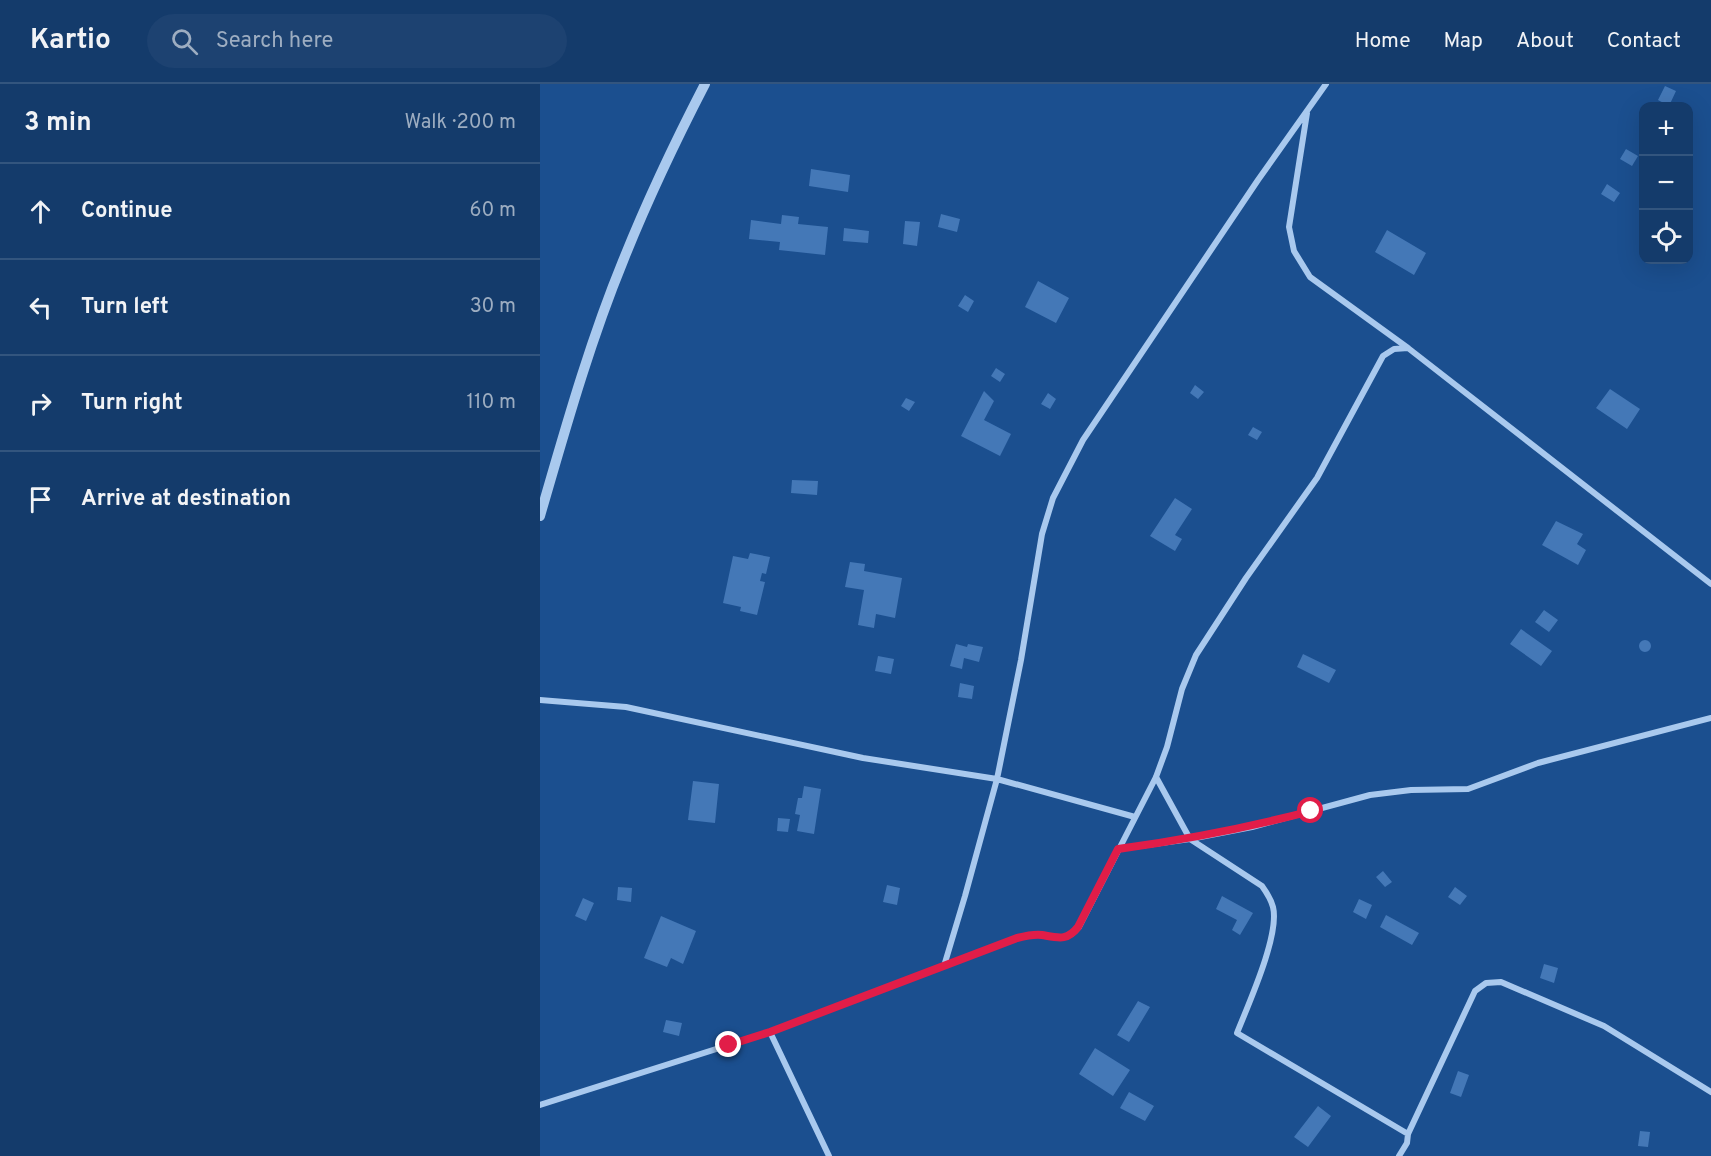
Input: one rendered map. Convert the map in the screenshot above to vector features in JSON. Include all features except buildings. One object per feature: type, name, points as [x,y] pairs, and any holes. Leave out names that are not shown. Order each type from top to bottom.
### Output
[{"type":"street","points":[[540,516],[574,398],[622,262],[673,146],[705,84]]},
{"type":"street","points":[[944,966],[997,779],[1023,649],[1042,534],[1053,498],[1083,440],[1258,180],[1326,84]]},
{"type":"street","points":[[1308,109],[1289,227],[1294,251],[1310,276],[1408,348],[1711,584]]},
{"type":"street","points":[[540,1104],[770,1032],[1028,935],[1063,938],[1072,934],[1078,927],[1156,777],[1167,747],[1182,689],[1196,656],[1246,578],[1317,478],[1383,356],[1394,349],[1408,348]]},
{"type":"street","points":[[540,700],[626,707],[863,758],[997,779],[1135,817]]},
{"type":"street","points":[[1118,849],[1252,827],[1370,795],[1411,790],[1468,789],[1538,763],[1711,718]]},
{"type":"street","points":[[1156,777],[1190,839],[1262,886],[1273,907],[1275,919],[1263,966],[1237,1033],[1408,1134]]},
{"type":"street","points":[[1399,1156],[1407,1143],[1408,1134],[1475,991],[1486,982],[1502,982],[1604,1026],[1711,1092]]},
{"type":"street","points":[[770,1032],[829,1156]]},
{"type":"route","points":[[729,1045],[770,1032],[1017,938],[1040,935],[1063,938],[1072,934],[1078,927],[1118,849],[1252,827],[1311,811]]}]
